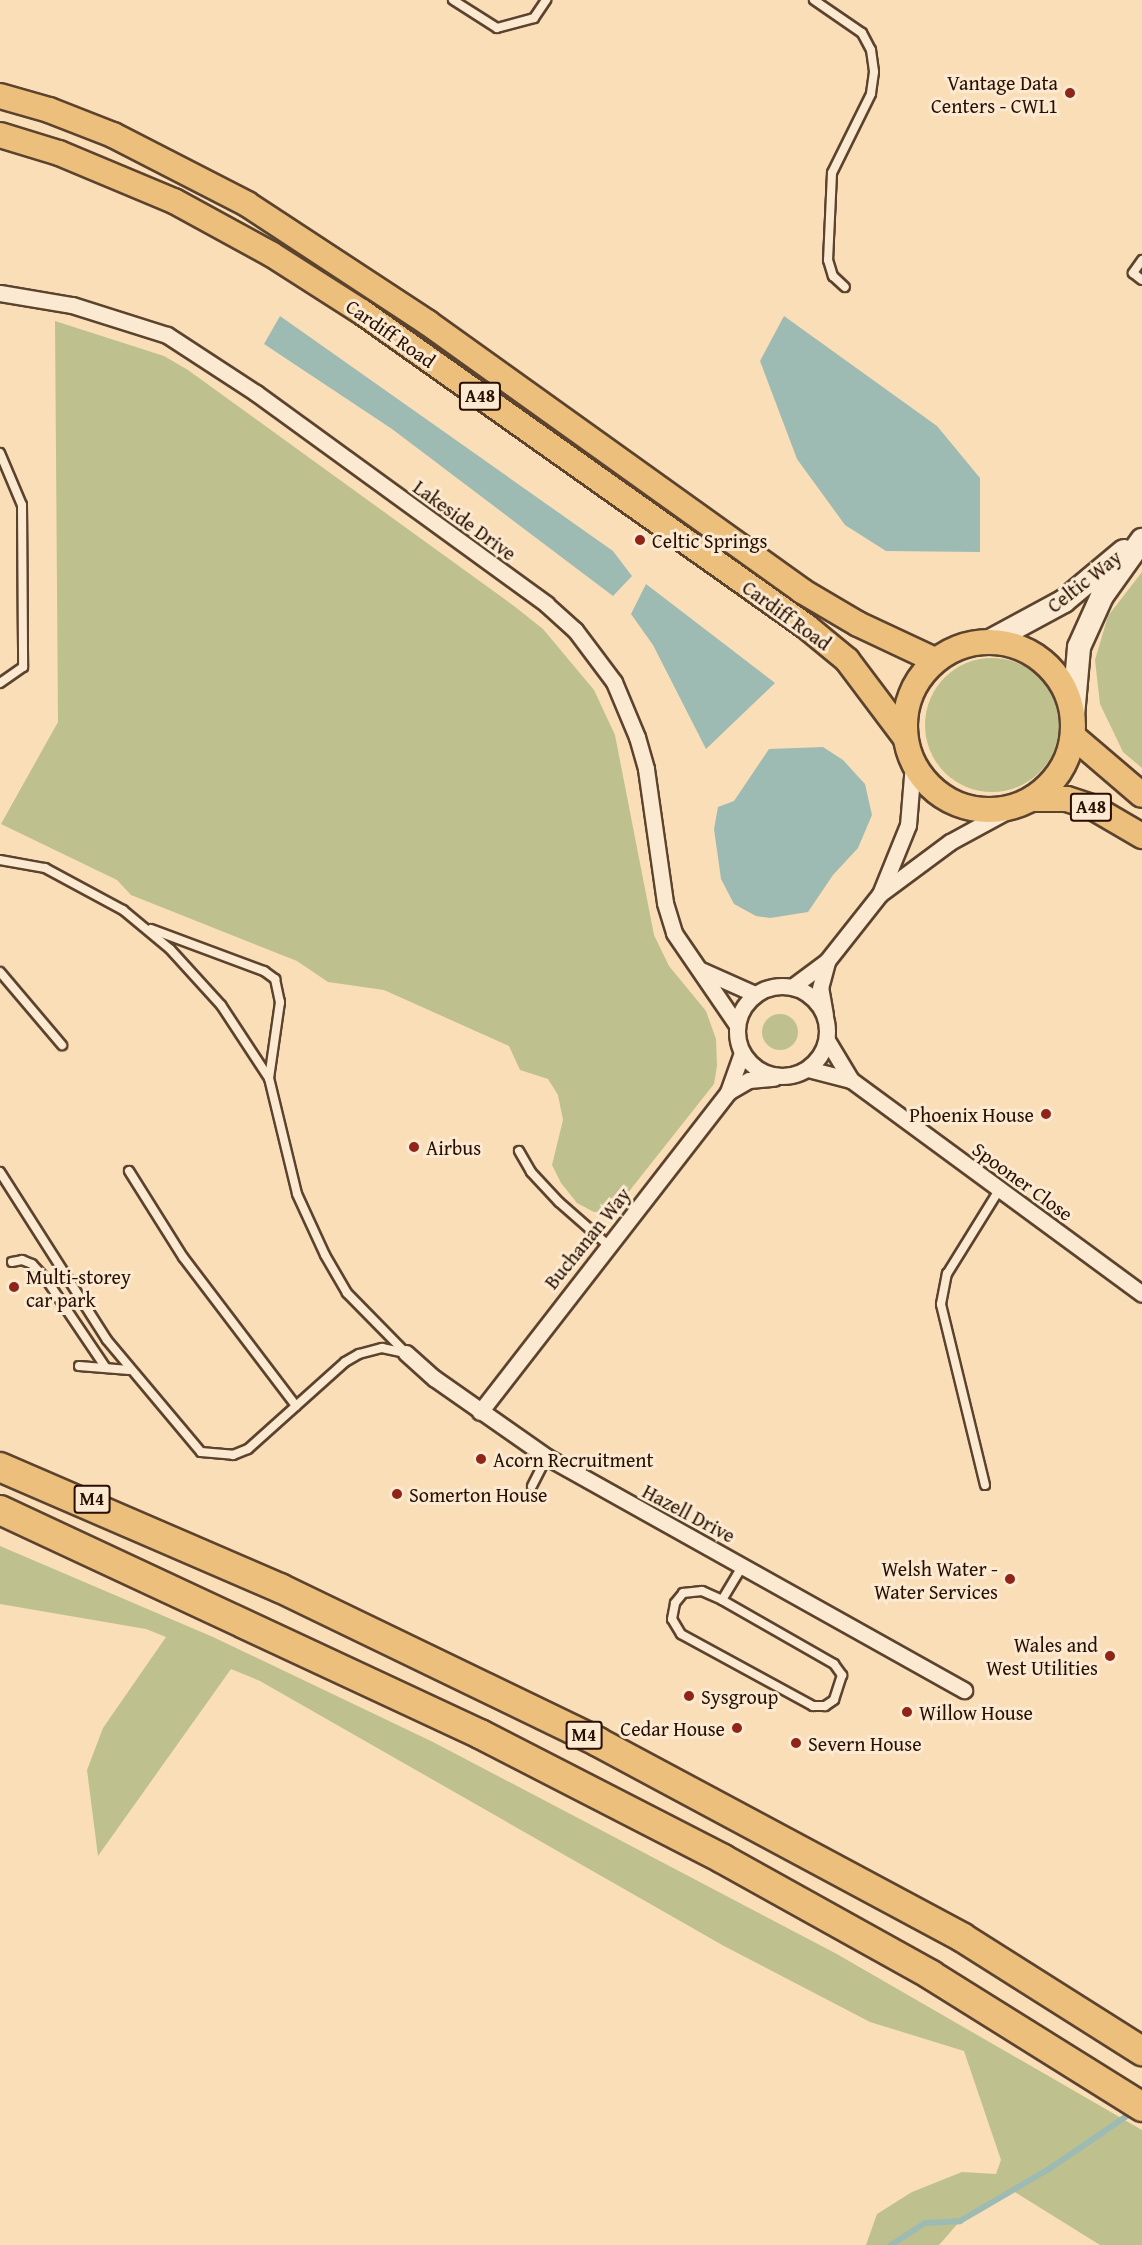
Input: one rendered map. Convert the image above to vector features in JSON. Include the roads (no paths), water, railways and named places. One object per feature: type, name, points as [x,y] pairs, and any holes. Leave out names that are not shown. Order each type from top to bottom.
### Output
[{"type":"highway","name":"M4","points":[[0,1454],[184,1545],[598,1742],[963,1938],[1142,2051]]},
{"type":"highway","name":"M4","points":[[0,1467],[184,1545]]},
{"type":"highway","name":"M4","points":[[0,1510],[480,1734],[723,1859],[931,1975],[1142,2107]]},
{"type":"highway","name":"M4","points":[[0,1520],[80,1547]]},
{"type":"main road","name":"Cardiff Road","points":[[0,96],[49,110],[113,135],[247,204],[428,323],[802,591],[858,624],[935,660]]},
{"type":"main road","name":"Cardiff Road","points":[[0,135],[58,153],[174,201],[271,254],[362,312],[807,627],[847,660],[904,737],[913,764],[925,782],[949,801],[980,810],[1067,799],[1094,808],[1142,836]]},
{"type":"main road","name":"Cardiff Road","points":[[904,737],[905,710],[915,684],[935,660],[957,646],[993,640],[1032,652],[1057,674],[1068,694],[1073,727]]},
{"type":"main road","name":"A48","points":[[1073,727],[1142,795]]},
{"type":"main road","points":[[1025,803],[1057,778],[1073,727]]},
{"type":"street","name":"Lakeside Drive","points":[[0,294],[72,305],[167,335],[266,399],[546,604],[575,630],[614,682],[628,713],[646,770],[664,903],[674,933],[737,1025]]},
{"type":"street","name":"Celtic Way","points":[[993,640],[1065,602],[1142,535]]},
{"type":"street","name":"Celtic Way","points":[[1073,727],[1079,646],[1102,596],[1142,540]]},
{"type":"street","points":[[880,894],[908,825],[913,764]]},
{"type":"street","points":[[792,987],[827,962],[880,894],[950,842],[1025,803]]},
{"type":"street","points":[[808,1069],[820,1056],[827,1040],[820,988],[827,962]]},
{"type":"street","points":[[698,969],[755,994]]},
{"type":"street","points":[[737,1025],[743,1008],[755,994],[779,986],[792,987],[806,992],[825,1015]]},
{"type":"street","name":"Buchanan Way","points":[[480,1412],[607,1244],[728,1092],[742,1053],[737,1025]]},
{"type":"street","name":"Spooner Close","points":[[827,1040],[851,1080]]},
{"type":"street","points":[[742,1053],[752,1065],[780,1077]]},
{"type":"street","name":"Buchanan Way","points":[[728,1092],[749,1080],[780,1077],[808,1069]]},
{"type":"street","name":"Spooner Close","points":[[808,1069],[851,1080],[1142,1294]]},
{"type":"street","name":"Hazell Drive","points":[[406,1353],[480,1412],[547,1457],[964,1690]]},
{"type":"lane","points":[[453,0],[497,28],[534,18],[546,0]]},
{"type":"lane","points":[[814,0],[861,33],[871,50],[874,72],[872,94],[832,174],[828,260],[833,276],[845,287]]},
{"type":"lane","points":[[1142,260],[1133,273],[1142,280]]},
{"type":"lane","points":[[0,453],[22,505],[22,667],[0,683]]},
{"type":"lane","points":[[0,860],[24,861],[71,879],[147,927],[264,971],[275,979],[280,1002],[268,1078]]},
{"type":"lane","points":[[147,927],[221,1005],[268,1078],[288,1166],[309,1226],[347,1293],[406,1353]]},
{"type":"lane","points":[[0,972],[62,1045]]},
{"type":"lane","points":[[519,1151],[531,1172],[552,1195],[607,1244]]},
{"type":"lane","points":[[129,1171],[183,1257],[296,1406]]},
{"type":"lane","points":[[0,1172],[77,1295],[129,1370],[201,1452],[217,1456],[233,1455],[248,1449],[359,1354],[382,1348],[406,1353]]},
{"type":"lane","points":[[985,1485],[940,1304],[947,1274],[999,1190]]},
{"type":"lane","points":[[12,1263],[22,1260],[32,1264],[46,1279],[106,1368]]},
{"type":"lane","points":[[80,1366],[129,1370]]},
{"type":"lane","points":[[532,1486],[547,1457]]},
{"type":"lane","points":[[722,1600],[743,1566]]},
{"type":"lane","points":[[702,1591],[722,1600],[834,1664],[842,1675],[834,1700],[825,1706],[813,1706],[681,1634],[672,1619],[675,1603],[684,1593],[702,1591]]},
{"type":"water","points":[[280,316],[613,551],[632,576],[613,596],[392,429],[264,344]]},
{"type":"water","points":[[784,316],[937,426],[980,478],[980,552],[886,551],[845,525],[797,459],[760,361]]},
{"type":"water","points":[[646,584],[775,683],[706,749],[653,645],[631,614]]},
{"type":"water","points":[[823,747],[843,760],[865,784],[872,815],[858,848],[833,875],[808,912],[770,918],[756,916],[734,904],[721,879],[714,829],[718,807],[734,801],[769,749]]},
{"type":"waterway","points":[[891,2245],[925,2223],[960,2221],[1049,2169],[1134,2111]]},
{"type":"place","name":"Vantage Data Centers - CWL1","points":[[1070,93]]},
{"type":"place","name":"Celtic Springs","points":[[640,540]]},
{"type":"place","name":"Phoenix House","points":[[1046,1114]]},
{"type":"place","name":"Airbus","points":[[414,1147]]},
{"type":"place","name":"Multi-storey car park","points":[[14,1287]]},
{"type":"place","name":"Acorn Recruitment","points":[[481,1459]]},
{"type":"place","name":"Somerton House","points":[[397,1494]]},
{"type":"place","name":"Welsh Water - Water Services","points":[[1010,1579]]},
{"type":"place","name":"Wales and West Utilities","points":[[1110,1656]]},
{"type":"place","name":"Sysgroup","points":[[689,1696]]},
{"type":"place","name":"Willow House","points":[[907,1712]]},
{"type":"place","name":"Cedar House","points":[[737,1728]]},
{"type":"place","name":"Severn House","points":[[796,1743]]}]
